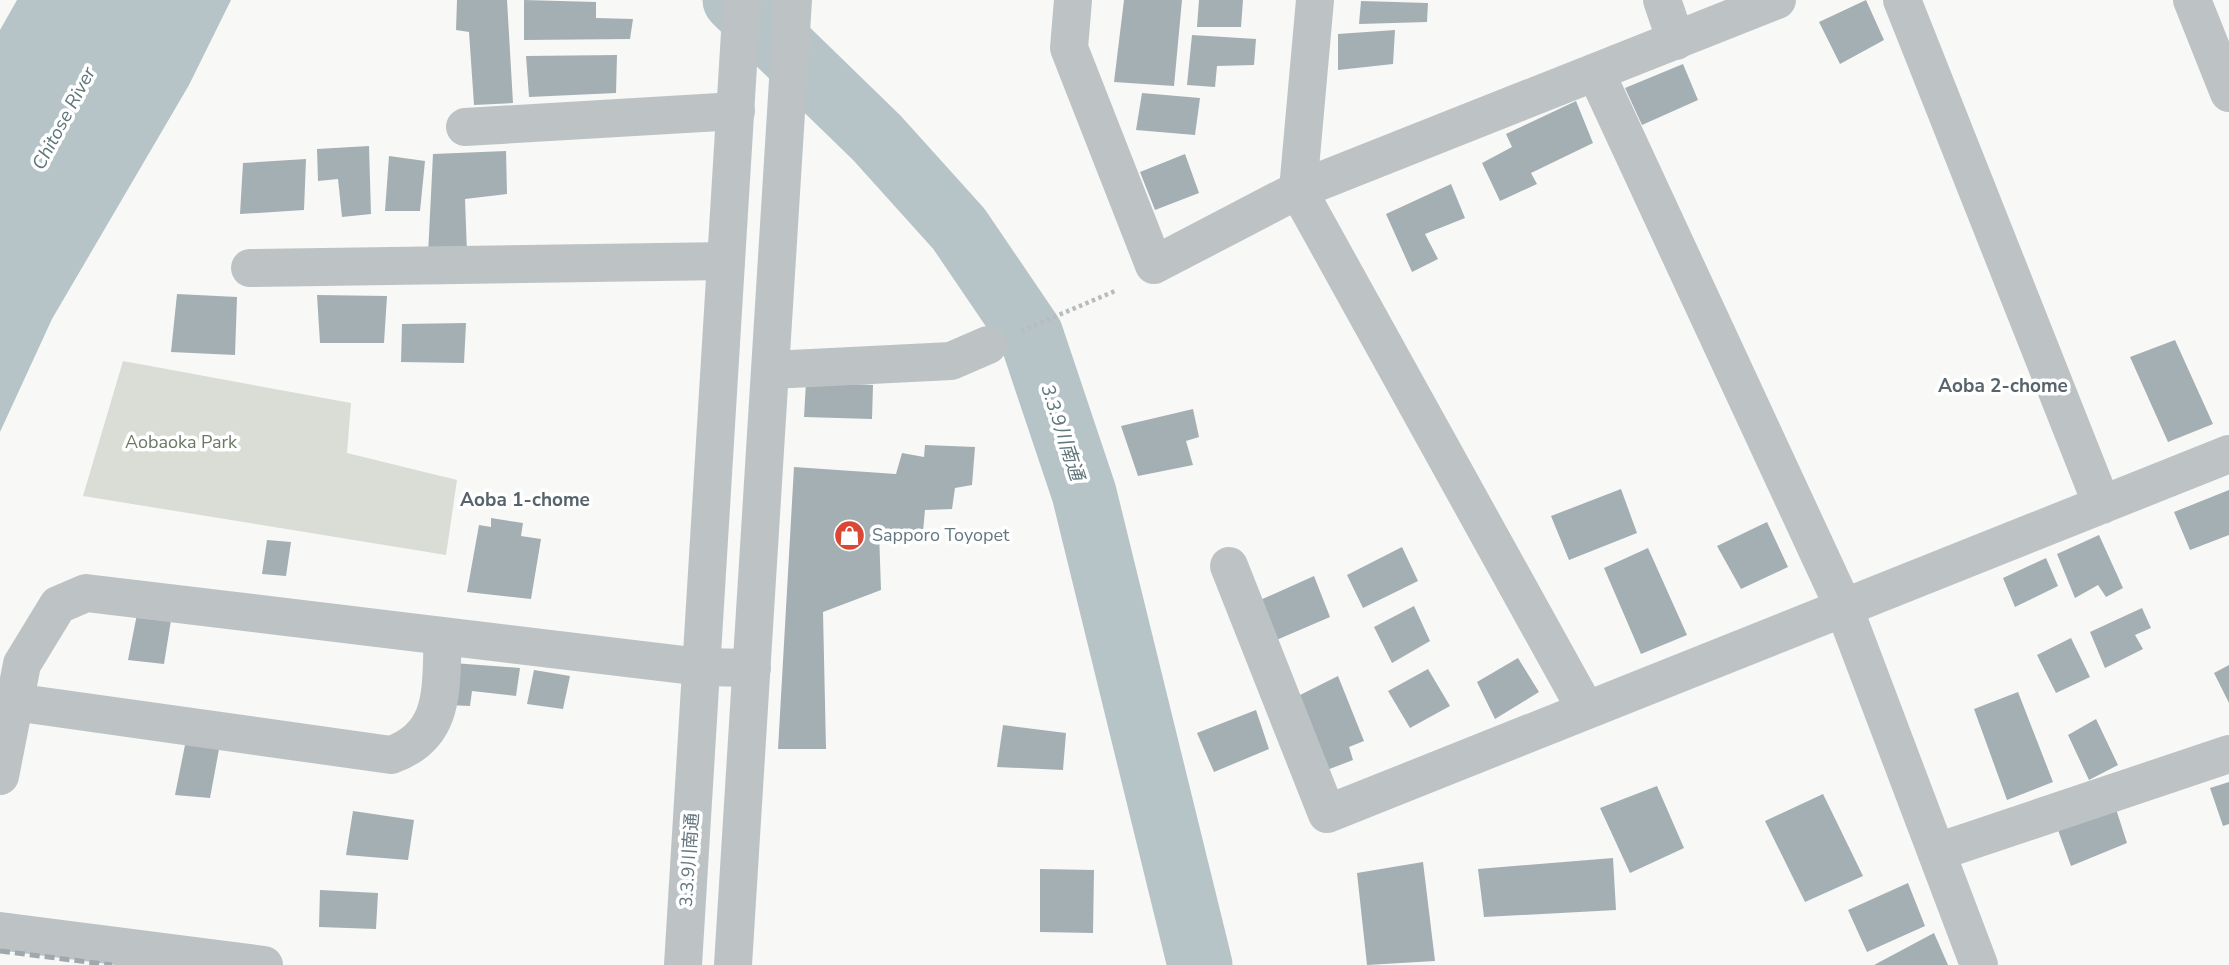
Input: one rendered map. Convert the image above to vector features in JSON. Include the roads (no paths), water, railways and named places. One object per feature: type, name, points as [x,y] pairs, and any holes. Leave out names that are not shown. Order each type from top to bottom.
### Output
[{"type":"street","name":"3.3.9川南通","points":[[682,965],[742,0]]},
{"type":"street","points":[[1073,0],[1069,48],[1154,265],[1298,190],[1777,0]]},
{"type":"street","points":[[1315,0],[1298,190],[1587,710]]},
{"type":"street","points":[[1662,0],[1676,41]]},
{"type":"street","points":[[1902,0],[2102,505]]},
{"type":"street","points":[[2192,0],[2229,93]]},
{"type":"street","points":[[733,965],[792,4]]},
{"type":"street","points":[[1596,73],[1844,608],[1979,965]]},
{"type":"street","points":[[465,127],[736,111]]},
{"type":"street","points":[[250,268],[726,261]]},
{"type":"street","points":[[771,369],[951,361],[988,345]]},
{"type":"street","points":[[1229,566],[1327,814],[2229,454]]},
{"type":"street","points":[[0,776],[22,664],[58,605],[86,593],[701,667],[752,668]]},
{"type":"street","points":[[14,702],[391,755],[406,750],[424,734],[439,711],[443,636]]},
{"type":"street","points":[[1937,852],[2229,754]]},
{"type":"street","points":[[0,931],[264,965]]},
{"type":"water","name":"Chitose River","points":[[17,0],[231,0],[189,85],[52,319],[0,432],[0,30]]},
{"type":"waterway","name":"3.3.9川南通","points":[[735,0],[877,138],[959,229],[1031,335],[1084,493],[1200,965]]},
{"type":"railway","points":[[0,951],[112,965]]},
{"type":"place","name":"Sapporo Toyopet","points":[[849,535]]},
{"type":"district","name":"Aoba 2-chome","points":[[2003,385]]},
{"type":"district","name":"Aoba 1-chome","points":[[525,499]]},
{"type":"park label","name":"Aobaoka Park","points":[[181,442]]}]
